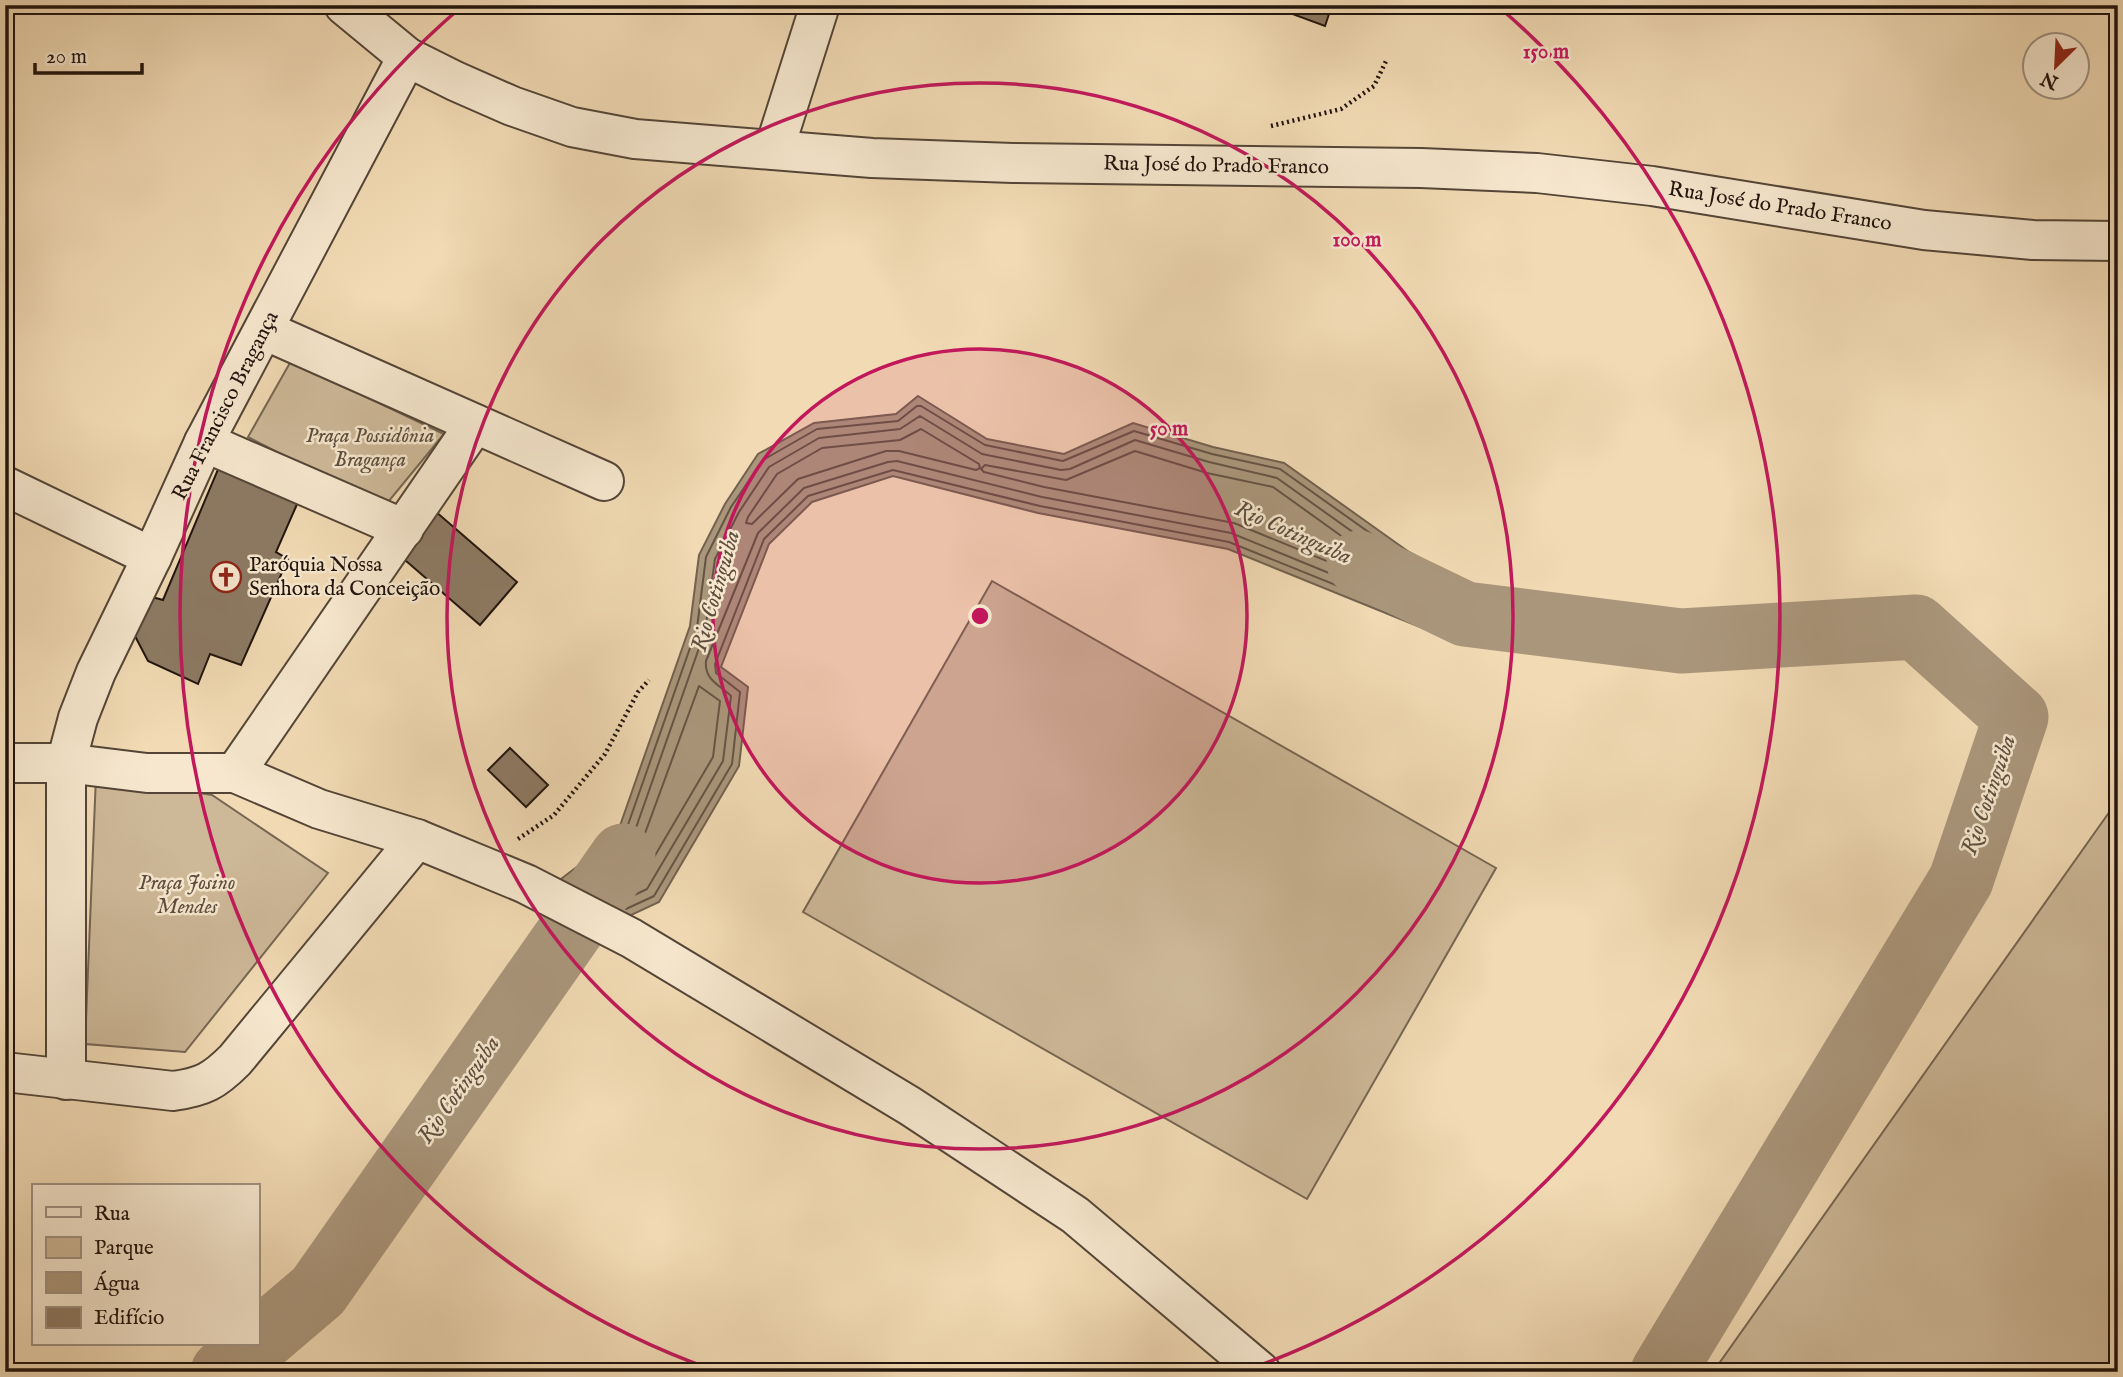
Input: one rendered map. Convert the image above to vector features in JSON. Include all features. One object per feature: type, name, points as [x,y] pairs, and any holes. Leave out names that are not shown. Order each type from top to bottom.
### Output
[{"type":"street","name":"Rua José do Prado Franco","points":[[344,5],[407,57],[512,106],[572,127],[635,139],[872,158],[1013,163],[1421,168],[1537,173],[1652,186],[1924,230],[2033,240],[2118,241]]},
{"type":"street","points":[[774,150],[820,5]]},
{"type":"street","name":"Rua Francisco Bragança","points":[[66,1080],[66,763],[78,718],[96,672],[204,442],[407,57]]},
{"type":"street","points":[[264,330],[604,481]]},
{"type":"street","points":[[235,773],[475,424]]},
{"type":"street","points":[[204,442],[404,529]]},
{"type":"street","points":[[5,486],[152,557]]},
{"type":"street","points":[[5,763],[66,763],[147,773],[235,773],[318,809],[417,839],[526,884],[631,938],[911,1106],[1075,1215],[1261,1372]]},
{"type":"street","points":[[5,1072],[173,1091],[197,1087],[217,1078],[236,1060],[417,839]]},
{"type":"path","points":[[1264,128],[1341,109],[1374,86],[1387,59]]},
{"type":"path","points":[[480,865],[554,815],[605,754],[638,692],[649,680]]},
{"type":"green space","name":"Praça Possidônia Bragança","points":[[291,361],[444,434],[384,507],[248,437]]},
{"type":"green space","points":[[2118,532],[2118,1372],[1713,1372],[2115,804],[2110,536]]},
{"type":"green space","points":[[992,581],[1496,868],[1307,1199],[803,912]]},
{"type":"green space","name":"Praça Josino Mendes","points":[[96,776],[212,795],[328,873],[185,1052],[85,1044]]},
{"type":"water","points":[[918,396],[987,439],[1064,454],[1133,423],[1213,447],[1284,463],[1409,552],[1455,577],[1420,627],[1228,549],[1038,513],[893,476],[812,502],[769,544],[721,667],[748,687],[739,766],[659,902],[627,917],[557,882],[616,837],[690,626],[699,555],[725,504],[758,454],[814,423],[896,414]]},
{"type":"building","points":[[1268,5],[1332,5],[1325,26]]},
{"type":"building","name":"Paróquia Nossa Senhora da Conceição","points":[[219,467],[298,502],[276,552],[288,559],[241,665],[210,654],[198,684],[148,661],[135,636],[145,595],[163,600]]},
{"type":"building","points":[[435,511],[517,582],[480,625],[398,554]]},
{"type":"building","points":[[510,748],[548,785],[526,807],[488,770]]},
{"type":"waterway","name":"Rio Cotinguiba","points":[[1359,563],[1465,614],[1681,641],[1916,627],[2016,717],[1961,880],[1663,1372]]},
{"type":"waterway","name":"Rio Cotinguiba","points":[[259,1341],[318,1291],[623,856]]},
{"type":"waterway","name":"Rio Cotinguiba","points":[[223,1372],[253,1346]]},
{"type":"place","name":"Paróquia Nossa Senhora da Conceição","points":[[226,577]]}]
